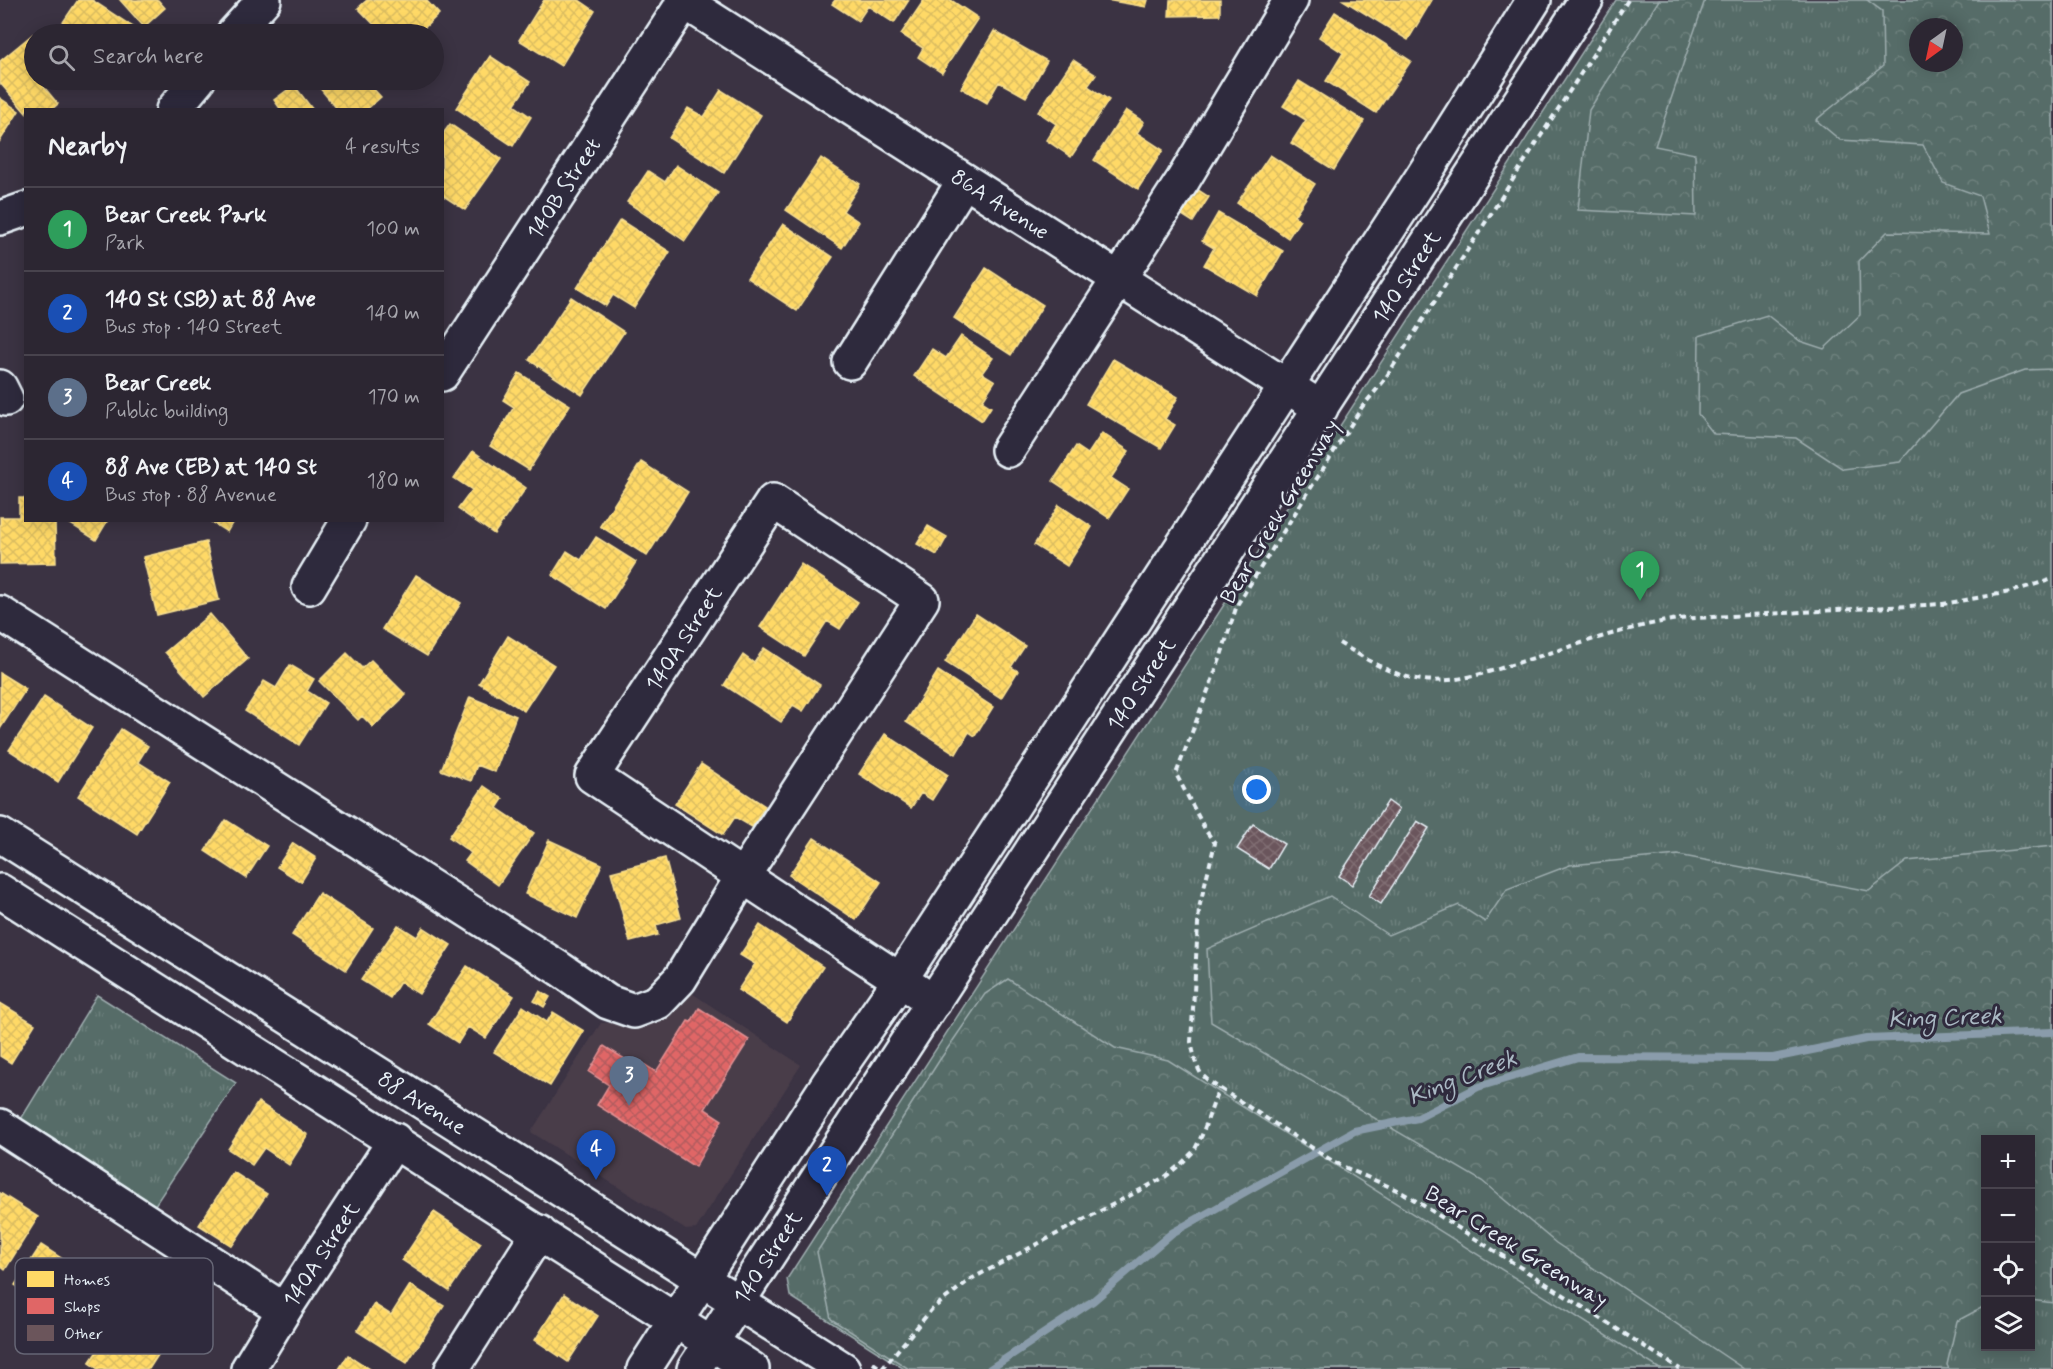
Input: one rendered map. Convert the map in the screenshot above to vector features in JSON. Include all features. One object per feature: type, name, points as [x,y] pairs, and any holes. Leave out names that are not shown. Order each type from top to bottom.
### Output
[{"type":"main road","points":[[242,24],[264,0]]},
{"type":"main road","points":[[1008,450],[1182,180],[1291,0]]},
{"type":"main road","name":"140 Street","points":[[644,1369],[828,1084],[900,980],[1421,180],[1534,0]]},
{"type":"main road","name":"140 Street","points":[[703,1356],[1586,0]]},
{"type":"main road","name":"86A Avenue","points":[[683,1],[1321,408]]},
{"type":"main road","name":"140B Street","points":[[444,371],[683,1]]},
{"type":"main road","points":[[175,108],[190,90]]},
{"type":"main road","points":[[850,362],[964,181]]},
{"type":"main road","points":[[0,218],[24,210]]},
{"type":"main road","name":"140A Street","points":[[773,501],[922,600],[743,876],[592,776],[773,501]]},
{"type":"main road","points":[[309,587],[348,522]]},
{"type":"main road","points":[[0,613],[560,969],[608,1002],[634,1011],[658,1002],[680,979],[743,876],[934,1002]]},
{"type":"main road","name":"88 Avenue","points":[[0,836],[843,1369]]},
{"type":"main road","name":"88 Avenue","points":[[0,891],[676,1320],[703,1356],[752,1369]]},
{"type":"main road","points":[[0,1126],[204,1258]]},
{"type":"main road","name":"140A Street","points":[[248,1369],[395,1140]]},
{"type":"main road","points":[[452,1369],[539,1232]]},
{"type":"main road","points":[[213,1264],[284,1310]]},
{"type":"path","name":"Bear Creek Greenway","points":[[1628,0],[1383,382],[1362,407],[1237,605],[1220,659],[1176,774],[1206,831],[1215,843],[1199,908],[1191,1042],[1201,1074],[1331,1160],[1413,1199],[1680,1369]]},
{"type":"path","points":[[1340,643],[1369,661],[1395,672],[1422,680],[1449,680],[1479,674],[1645,624],[1678,619],[1943,604],[2010,592],[2053,579]]},
{"type":"path","points":[[882,1369],[932,1309],[971,1279],[1166,1177],[1194,1151],[1202,1136],[1219,1088]]},
{"type":"shaded area","points":[[681,986],[801,1065],[696,1229],[686,1230],[531,1132],[601,1023],[632,1023]]},
{"type":"green space","points":[[1616,0],[2053,0],[2053,1369],[904,1369],[790,1296],[787,1279]]},
{"type":"green space","points":[[1659,0],[1705,0],[1655,146],[1695,154],[1696,216],[1578,210],[1589,110]]},
{"type":"green space","points":[[1867,0],[2053,0],[2053,369],[2025,370],[1958,394],[1900,462],[1843,469],[1796,438],[1714,434],[1698,414],[1699,336],[1767,315],[1800,341],[1824,349],[1860,315],[1859,261],[1887,232],[1990,234],[1980,196],[1943,183],[1923,145],[1840,140],[1816,120],[1883,66],[1882,11]]},
{"type":"green space","points":[[2053,846],[2053,1303],[2035,1301],[2035,1135],[1981,1135],[1981,1308],[1957,1321],[1947,1365],[1949,1369],[1744,1369],[1556,1243],[1482,1181],[1211,1022],[1207,949],[1330,896],[1388,935],[1459,905],[1485,922],[1507,889],[1570,865],[1678,855],[1869,891],[1907,861]]},
{"type":"green space","points":[[1008,979],[1115,1048],[1168,1060],[1660,1369],[909,1369],[831,1319],[817,1252],[939,1061],[985,994]]},
{"type":"green space","points":[[97,995],[236,1083],[153,1208],[21,1119]]},
{"type":"building: Homes","points":[[78,0],[92,0],[128,24],[62,24]]},
{"type":"building: Homes","points":[[120,0],[158,0],[165,8],[147,24],[141,24]]},
{"type":"building: Homes","points":[[367,0],[426,0],[439,14],[428,24],[373,24],[358,8]]},
{"type":"building: Homes","points":[[544,0],[579,0],[595,11],[561,66],[519,40]]},
{"type":"building: Homes","points":[[835,0],[909,0],[894,23],[868,6],[858,21],[832,4]]},
{"type":"building: Homes","points":[[924,0],[951,0],[978,18],[942,73],[918,57],[923,48],[901,34]]},
{"type":"building: Homes","points":[[1106,0],[1148,0],[1146,7]]},
{"type":"building: Homes","points":[[1170,0],[1220,0],[1220,15],[1169,16]]},
{"type":"building: Homes","points":[[1343,0],[1432,0],[1408,40]]},
{"type":"building: Homes","points":[[1335,12],[1411,61],[1376,113],[1326,81],[1343,53],[1319,37]]},
{"type":"building: Homes","points":[[994,31],[1047,61],[1026,97],[999,82],[987,103],[961,88]]},
{"type":"building: Homes","points":[[24,41],[24,90],[46,90],[58,104],[53,108],[24,108],[24,111],[0,83],[0,61]]},
{"type":"building: Homes","points":[[490,56],[530,82],[514,105],[531,117],[513,146],[456,108]]},
{"type":"building: Homes","points":[[1073,60],[1096,75],[1088,86],[1109,100],[1071,157],[1046,140],[1056,124],[1038,112]]},
{"type":"building: Homes","points":[[1299,81],[1364,121],[1334,170],[1291,143],[1306,120],[1283,106]]},
{"type":"building: Homes","points":[[287,90],[298,90],[311,108],[280,108],[274,100]]},
{"type":"building: Homes","points":[[321,90],[375,90],[381,97],[368,108],[336,108]]},
{"type":"building: Homes","points":[[721,90],[761,115],[724,173],[669,138],[688,108],[704,117]]},
{"type":"building: Homes","points":[[0,98],[19,111],[0,141]]},
{"type":"building: Homes","points":[[1126,110],[1144,122],[1137,133],[1163,150],[1138,189],[1094,160]]},
{"type":"building: Homes","points":[[450,124],[501,159],[465,210],[444,196],[444,132]]},
{"type":"building: Homes","points":[[1270,155],[1315,184],[1294,216],[1300,220],[1288,238],[1237,203]]},
{"type":"building: Homes","points":[[821,158],[860,184],[843,211],[859,222],[842,248],[786,210]]},
{"type":"building: Homes","points":[[676,165],[718,193],[685,241],[627,202],[648,171],[665,182]]},
{"type":"building: Homes","points":[[1195,188],[1209,197],[1193,222],[1179,213]]},
{"type":"building: Homes","points":[[1218,213],[1283,251],[1257,296],[1204,265],[1214,248],[1202,241]]},
{"type":"building: Homes","points":[[620,220],[670,252],[634,308],[613,295],[606,306],[577,288]]},
{"type":"building: Homes","points":[[783,224],[833,257],[797,311],[747,278]]},
{"type":"building: Homes","points":[[986,268],[1043,305],[1011,355],[954,318]]},
{"type":"building: Homes","points":[[571,297],[624,332],[582,395],[529,360]]},
{"type":"building: Homes","points":[[961,336],[993,358],[982,373],[995,381],[982,401],[991,407],[982,421],[914,376],[932,349],[946,358]]},
{"type":"building: Homes","points":[[1113,359],[1178,397],[1165,419],[1175,425],[1161,448],[1086,404]]},
{"type":"building: Homes","points":[[519,373],[570,405],[529,470],[490,446],[514,407],[503,400]]},
{"type":"building: Homes","points":[[1102,433],[1129,451],[1111,478],[1128,489],[1109,518],[1053,481],[1076,446],[1088,454]]},
{"type":"building: Homes","points":[[473,451],[526,488],[494,534],[458,509],[472,490],[454,478]]},
{"type":"building: Homes","points":[[641,462],[688,492],[647,556],[600,526]]},
{"type":"building: Homes","points":[[19,498],[24,498],[24,522],[55,522],[56,563],[0,564],[0,517],[19,517]]},
{"type":"building: Homes","points":[[1059,505],[1092,527],[1067,566],[1034,545]]},
{"type":"building: Homes","points":[[67,522],[107,522],[96,540]]},
{"type":"building: Homes","points":[[211,522],[233,522],[227,532]]},
{"type":"building: Homes","points":[[928,526],[947,537],[937,555],[917,544]]},
{"type":"building: Homes","points":[[596,537],[636,562],[606,609],[552,575],[567,551],[581,560]]},
{"type":"building: Homes","points":[[206,542],[219,600],[157,615],[143,557]]},
{"type":"building: Homes","points":[[801,564],[858,602],[840,629],[827,621],[804,656],[760,627]]},
{"type":"building: Homes","points":[[416,575],[461,603],[427,656],[382,629]]},
{"type":"building: Homes","points":[[210,614],[248,659],[204,697],[165,652]]},
{"type":"building: Homes","points":[[976,614],[1025,646],[1011,667],[1018,671],[1001,698],[945,662]]},
{"type":"building: Homes","points":[[508,636],[554,665],[524,711],[479,683]]},
{"type":"building: Homes","points":[[764,648],[820,685],[803,711],[793,705],[781,722],[724,685],[743,655],[754,663]]},
{"type":"building: Homes","points":[[347,653],[362,668],[371,660],[406,695],[373,727],[362,716],[358,720],[319,681]]},
{"type":"building: Homes","points":[[290,665],[314,679],[307,691],[326,703],[299,745],[245,711],[264,681],[276,688]]},
{"type":"building: Homes","points":[[938,671],[993,707],[975,736],[969,732],[956,754],[906,722]]},
{"type":"building: Homes","points":[[0,673],[26,689],[0,729]]},
{"type":"building: Homes","points":[[44,697],[92,728],[58,782],[9,750]]},
{"type":"building: Homes","points":[[470,697],[516,716],[495,772],[477,765],[471,781],[441,770]]},
{"type":"building: Homes","points":[[121,729],[148,746],[138,762],[170,782],[137,834],[78,796]]},
{"type":"building: Homes","points":[[885,734],[948,775],[932,800],[921,793],[911,808],[859,774]]},
{"type":"building: Homes","points":[[701,764],[765,806],[752,827],[735,817],[723,835],[675,804]]},
{"type":"building: Homes","points":[[484,786],[503,799],[497,808],[534,833],[498,885],[465,861],[471,853],[449,837]]},
{"type":"building: Homes","points":[[226,820],[267,846],[246,878],[205,851]]},
{"type":"building: Homes","points":[[814,838],[881,882],[856,920],[789,875]]},
{"type":"building: Homes","points":[[549,840],[602,864],[577,918],[525,894]]},
{"type":"building: Homes","points":[[293,843],[316,858],[301,882],[277,867]]},
{"type":"building: Homes","points":[[665,858],[681,918],[656,925],[658,935],[630,942],[611,872]]},
{"type":"building: Homes","points":[[319,893],[373,928],[346,970],[292,935]]},
{"type":"building: Homes","points":[[398,925],[417,937],[423,927],[451,945],[419,994],[400,982],[390,998],[361,980]]},
{"type":"building: Homes","points":[[760,925],[823,967],[787,1022],[738,990],[755,964],[740,955]]},
{"type":"building: Homes","points":[[467,966],[514,996],[486,1038],[468,1027],[458,1043],[429,1024]]},
{"type":"building: Homes","points":[[540,991],[550,997],[544,1007],[534,1001]]},
{"type":"building: Homes","points":[[0,1003],[35,1024],[11,1063],[0,1056]]},
{"type":"building: Homes","points":[[523,1006],[547,1022],[553,1012],[584,1031],[550,1086],[494,1052]]},
{"type":"building: Homes","points":[[258,1102],[308,1135],[289,1165],[264,1148],[252,1165],[228,1149]]},
{"type":"building: Homes","points":[[233,1172],[267,1194],[232,1246],[199,1225]]},
{"type":"building: Homes","points":[[0,1193],[38,1217],[5,1270],[0,1266]]},
{"type":"building: Homes","points":[[434,1212],[481,1243],[449,1291],[402,1260]]},
{"type":"building: Homes","points":[[41,1245],[61,1258],[33,1258]]},
{"type":"building: Homes","points":[[410,1285],[444,1306],[407,1363],[357,1331],[374,1304],[391,1315]]},
{"type":"building: Homes","points":[[564,1294],[598,1316],[568,1362],[535,1340]]},
{"type":"building: Homes","points":[[95,1354],[159,1354],[149,1369],[98,1369],[89,1363]]},
{"type":"building: Homes","points":[[348,1355],[370,1369],[339,1369]]},
{"type":"building: Shops","points":[[699,1008],[749,1040],[705,1109],[722,1120],[695,1167],[597,1105],[609,1085],[589,1072],[604,1046],[636,1066],[639,1061],[656,1072],[688,1021],[691,1022]]},
{"type":"building: Other","points":[[1388,801],[1399,809],[1352,885],[1339,876]]},
{"type":"building: Other","points":[[1417,821],[1429,828],[1381,904],[1369,896]]},
{"type":"building: Other","points":[[1253,824],[1284,844],[1269,869],[1237,849]]},
{"type":"waterway","name":"King Creek","points":[[990,1369],[1093,1301],[1172,1233],[1354,1131],[1418,1118],[1478,1087],[1578,1057],[1773,1058],[1866,1039],[2053,1032]]},
{"type":"place","name":"Bear Creek Park","points":[[1640,601]]},
{"type":"place","name":"Bear Creek","points":[[629,1106]]},
{"type":"place","name":"88 Ave (EB) at 140 St","points":[[596,1180]]},
{"type":"place","name":"140 St (SB) at 88 Ave","points":[[827,1196]]}]
